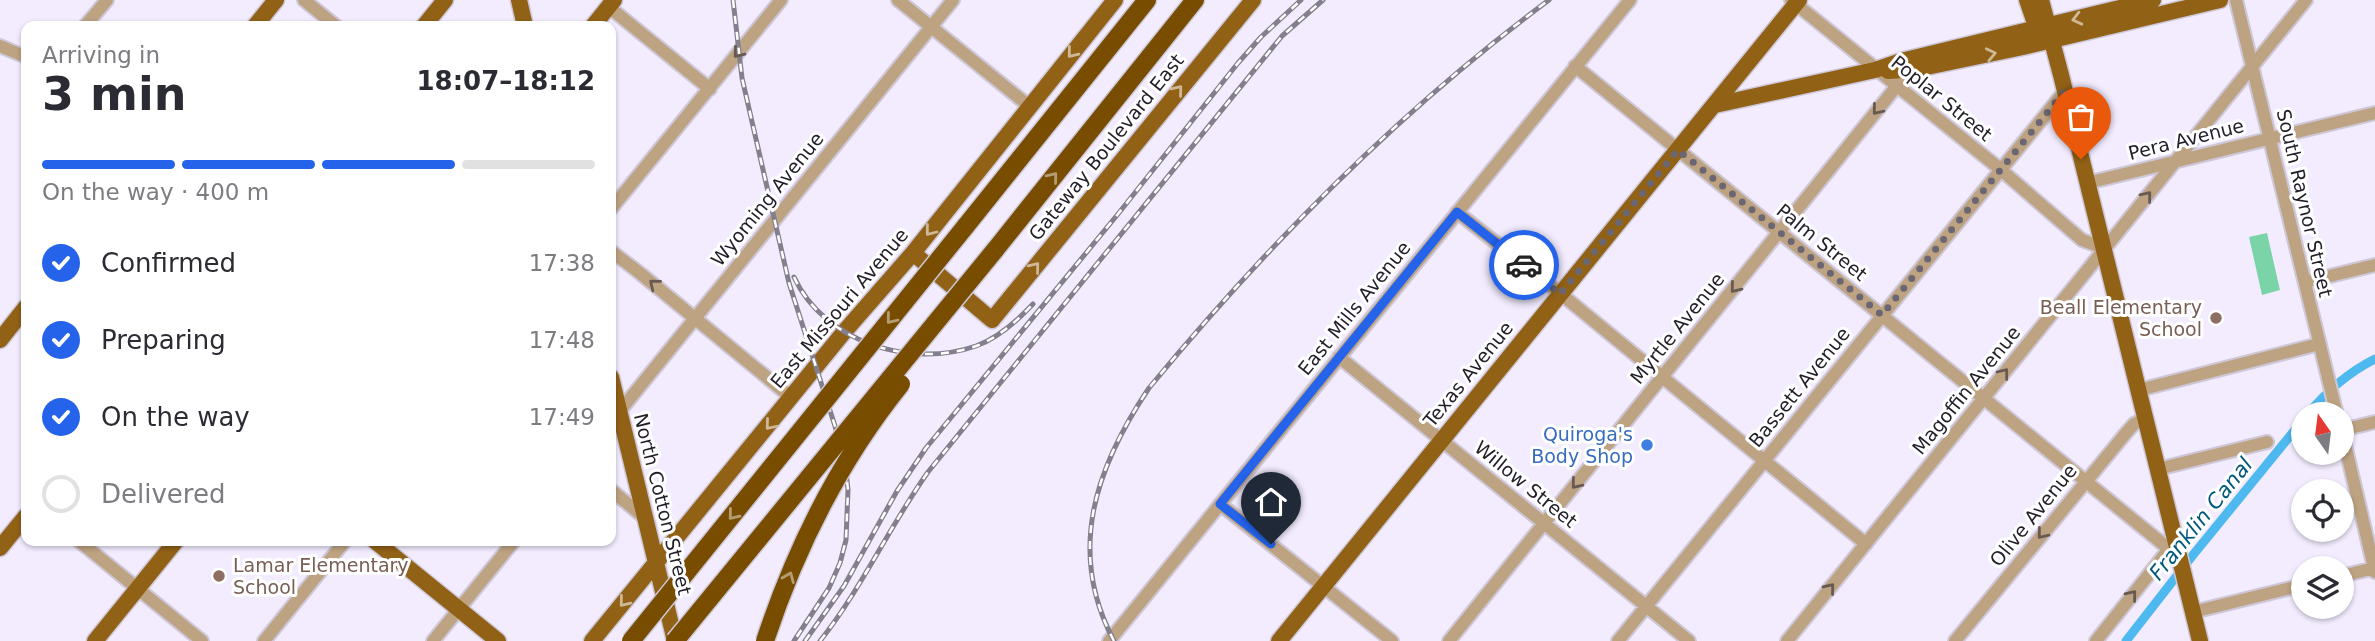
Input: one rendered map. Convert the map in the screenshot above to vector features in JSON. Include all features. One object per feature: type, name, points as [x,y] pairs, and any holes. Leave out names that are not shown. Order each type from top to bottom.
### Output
[{"type":"highway","points":[[1118,35],[1132,0]]},
{"type":"highway","points":[[631,641],[1147,0]]},
{"type":"highway","points":[[675,641],[1197,0]]},
{"type":"highway","points":[[765,641],[815,515],[874,418],[962,309],[995,250]]},
{"type":"main road","points":[[259,21],[276,0]]},
{"type":"main road","points":[[428,21],[445,0]]},
{"type":"main road","points":[[519,0],[524,21]]},
{"type":"main road","name":"East Missouri Avenue","points":[[592,641],[844,332],[912,253],[1115,0]]},
{"type":"main road","name":"Gateway Boulevard East","points":[[912,253],[992,320],[1253,0]]},
{"type":"main road","points":[[2027,0],[2044,34],[2064,92],[2146,418],[2175,551],[2200,641]]},
{"type":"main road","points":[[2040,0],[2044,34]]},
{"type":"main road","points":[[1875,70],[1896,72],[1917,69],[2153,0]]},
{"type":"main road","points":[[1714,106],[1875,70],[1946,50],[2220,0]]},
{"type":"main road","name":"Texas Avenue","points":[[1279,641],[1797,1]]},
{"type":"main road","points":[[597,21],[611,3]]},
{"type":"main road","points":[[0,340],[21,313]]},
{"type":"main road","name":"North Cotton Street","points":[[616,420],[645,517],[675,641]]},
{"type":"main road","points":[[645,517],[661,532],[667,534],[683,530]]},
{"type":"main road","points":[[0,548],[21,522]]},
{"type":"main road","points":[[95,641],[172,546]]},
{"type":"main road","points":[[381,546],[498,641]]},
{"type":"street","points":[[89,21],[107,0]]},
{"type":"street","points":[[304,0],[330,21]]},
{"type":"street","points":[[616,203],[781,0]]},
{"type":"street","points":[[898,0],[1029,106]]},
{"type":"street","name":"Wyoming Avenue","points":[[616,416],[953,0]]},
{"type":"street","name":"East Mills Avenue","points":[[1109,641],[1630,0]]},
{"type":"street","points":[[2044,34],[2046,0]]},
{"type":"street","name":"South Raynor Street","points":[[2236,0],[2334,402]]},
{"type":"street","name":"Magoffin Avenue","points":[[1787,641],[2306,0]]},
{"type":"street","name":"Poplar Street","points":[[1797,1],[1875,70],[2000,169],[2082,240],[2104,248]]},
{"type":"street","points":[[611,3],[710,89]]},
{"type":"street","points":[[0,47],[21,55]]},
{"type":"street","name":"Myrtle Avenue","points":[[1449,641],[1896,87],[1946,50]]},
{"type":"street","name":"Palm Street","points":[[1576,66],[2085,481],[2175,551]]},
{"type":"street","name":"Bassett Avenue","points":[[1618,641],[2064,92]]},
{"type":"street","name":"Pera Avenue","points":[[2087,183],[2375,113]]},
{"type":"street","points":[[1457,212],[1866,544]]},
{"type":"street","points":[[616,255],[792,398]]},
{"type":"street","points":[[2305,282],[2375,265]]},
{"type":"street","points":[[2139,390],[2319,344]]},
{"type":"street","name":"Willow Street","points":[[1339,357],[1689,641]]},
{"type":"street","name":"Olive Avenue","points":[[1955,641],[2085,481],[2134,424],[2146,418]]},
{"type":"street","points":[[2354,428],[2375,422]]},
{"type":"street","points":[[2158,469],[2267,442]]},
{"type":"street","points":[[2351,466],[2373,553],[2374,570],[2354,574]]},
{"type":"street","points":[[616,494],[645,517]]},
{"type":"street","points":[[1220,504],[1392,641]]},
{"type":"street","points":[[85,546],[202,641]]},
{"type":"street","points":[[264,641],[341,546]]},
{"type":"street","points":[[433,641],[510,546]]},
{"type":"street","points":[[2095,641],[2175,551]]},
{"type":"street","points":[[2193,612],[2291,588]]},
{"type":"green space","points":[[2267,233],[2280,290],[2262,295],[2249,237]]},
{"type":"waterway","name":"Franklin Canal","points":[[2318,402],[2338,383],[2375,359]]},
{"type":"waterway","name":"Franklin Canal","points":[[2126,641],[2291,435]]},
{"type":"railway","points":[[733,0],[742,78],[789,283],[835,426],[848,490],[846,540],[840,563],[829,588],[794,641]]},
{"type":"railway","points":[[805,641],[844,586],[897,491],[926,448],[1238,63],[1261,37],[1301,0]]},
{"type":"railway","points":[[820,641],[849,600],[928,472],[1282,36],[1323,0]]},
{"type":"railway","points":[[1114,641],[1100,608],[1092,575],[1090,542],[1094,510],[1114,448],[1149,388],[1241,282],[1337,182],[1440,87],[1549,0]]},
{"type":"railway","points":[[794,277],[808,300],[826,318],[847,333],[897,351],[924,354],[976,346],[1007,328],[1033,304]]},
{"type":"way so far","points":[[1524,265],[1560,294],[1678,150],[1882,315],[2064,92],[2081,159]]},
{"type":"place","name":"Beall Elementary School","points":[[2216,318]]},
{"type":"place","name":"Quiroga's Body Shop","points":[[1647,445]]},
{"type":"place","name":"Lamar Elementary School","points":[[219,576]]},
{"type":"route","points":[[1271,544],[1220,504],[1457,212],[1524,265]]}]
